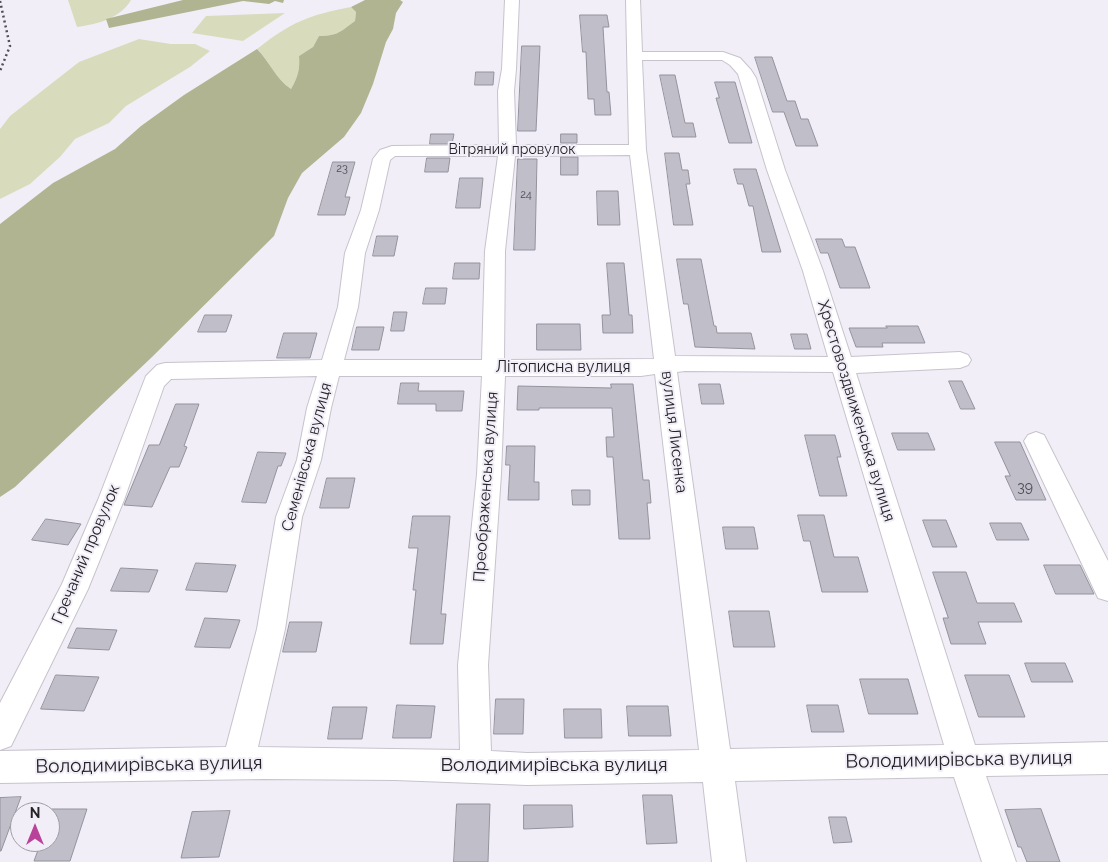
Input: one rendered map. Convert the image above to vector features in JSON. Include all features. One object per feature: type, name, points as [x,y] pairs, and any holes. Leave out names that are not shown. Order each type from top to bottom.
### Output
[{"type":"street","name":"Преображенська вулиця","points":[[476,766],[473,665],[489,474],[494,367],[492,344],[494,251],[504,162],[508,150],[506,91],[509,69],[512,0]]},
{"type":"street","name":"вулиця Лисенка","points":[[633,0],[638,150],[729,862]]},
{"type":"street","name":"Хрестовоздвиженська вулиця","points":[[635,56],[710,55],[734,59],[741,65],[748,78],[776,170],[813,271],[843,364],[883,504],[964,760],[999,862]]},
{"type":"street","name":"Вітряний провулок","points":[[386,154],[392,151],[445,150],[638,150]]},
{"type":"street","name":"Семенівська вулиця","points":[[238,763],[271,629],[289,517],[309,460],[319,408],[348,307],[355,253],[367,220],[382,159],[386,154]]},
{"type":"street","name":"Літописна вулиця","points":[[165,371],[330,368],[641,368],[685,363],[877,365],[960,360]]},
{"type":"street","name":"Гречаний провулок","points":[[0,735],[74,589],[111,500],[154,382],[165,371]]},
{"type":"street","points":[[1036,441],[1108,589]]},
{"type":"street","name":"Володимирівська вулиця","points":[[0,767],[238,763],[527,768],[1108,758]]},
{"type":"green space","points":[[68,0],[131,0],[121,12],[114,16],[100,22],[77,27]]},
{"type":"green space","points":[[183,0],[284,0],[283,3],[275,1],[269,4],[243,1],[109,28],[106,19]]},
{"type":"green space","points":[[365,0],[400,0],[403,2],[396,13],[393,29],[386,42],[373,84],[361,113],[344,137],[302,173],[288,198],[274,236],[152,357],[15,487],[0,497],[0,224],[53,183],[115,149],[141,126],[184,95],[257,49],[285,85],[291,89],[298,73],[299,56],[313,47],[319,36],[335,34],[355,21],[356,12],[351,7]]},
{"type":"green space","points":[[351,7],[356,12],[355,21],[335,34],[319,36],[313,47],[299,56],[298,73],[291,89],[280,79],[257,49],[280,32],[301,21],[323,13]]},
{"type":"green space","points":[[285,13],[243,41],[192,33],[206,16]]},
{"type":"green space","points":[[139,39],[171,44],[195,44],[210,51],[190,67],[126,106],[109,123],[75,139],[60,157],[30,184],[0,199],[0,129],[10,116],[79,62]]},
{"type":"building","points":[[580,15],[607,15],[609,27],[603,27],[607,92],[609,92],[611,115],[595,115],[594,99],[588,99],[586,52],[583,52]]},
{"type":"building","points":[[522,46],[540,46],[536,131],[518,131]]},
{"type":"building","points":[[755,57],[772,57],[787,101],[795,101],[801,119],[808,119],[818,146],[796,146],[784,112],[773,112]]},
{"type":"building","points":[[476,72],[494,72],[493,85],[475,85]]},
{"type":"building","points":[[660,75],[675,75],[685,123],[693,123],[696,137],[673,137]]},
{"type":"building","points":[[715,82],[735,82],[752,143],[729,143],[716,98],[719,98]]},
{"type":"building","points":[[431,134],[454,134],[452,144],[430,144]]},
{"type":"building","points":[[561,134],[577,134],[577,143],[561,143]]},
{"type":"building","points":[[665,153],[679,153],[682,170],[688,170],[690,184],[686,184],[693,225],[674,225]]},
{"type":"building","points":[[561,157],[578,157],[578,175],[561,175]]},
{"type":"building","points":[[427,158],[450,158],[448,172],[425,172]]},
{"type":"building","points":[[518,159],[537,159],[535,250],[514,250]]},
{"type":"building","points":[[333,162],[355,162],[345,197],[350,197],[345,215],[318,215]]},
{"type":"building","points":[[734,169],[756,169],[781,252],[762,252],[753,206],[749,206],[743,184],[738,184]]},
{"type":"building","points":[[460,178],[483,178],[480,208],[456,208]]},
{"type":"building","points":[[597,191],[618,191],[620,225],[598,225]]},
{"type":"building","points":[[377,236],[398,236],[394,256],[373,256]]},
{"type":"building","points":[[816,239],[842,239],[845,247],[855,247],[870,288],[840,288],[828,253],[821,253]]},
{"type":"building","points":[[677,259],[701,259],[717,333],[751,333],[755,349],[695,347],[688,304],[684,304]]},
{"type":"building","points":[[455,263],[480,263],[479,279],[453,279]]},
{"type":"building","points":[[607,263],[624,263],[629,315],[632,315],[633,333],[603,333],[602,315],[610,315]]},
{"type":"building","points":[[426,288],[447,288],[445,304],[423,304]]},
{"type":"building","points":[[394,312],[407,312],[404,331],[391,331]]},
{"type":"building","points":[[205,315],[232,315],[226,332],[198,332]]},
{"type":"building","points":[[537,324],[580,324],[581,350],[537,350]]},
{"type":"building","points":[[886,326],[918,326],[925,343],[882,343],[883,347],[856,347],[849,328],[887,328]]},
{"type":"building","points":[[357,327],[384,327],[379,350],[352,350]]},
{"type":"building","points":[[284,333],[317,333],[310,358],[277,358]]},
{"type":"building","points":[[791,334],[807,334],[811,349],[795,349]]},
{"type":"building","points":[[949,381],[962,381],[975,409],[961,409]]},
{"type":"building","points":[[401,383],[419,383],[418,391],[464,391],[462,411],[436,411],[436,404],[398,404]]},
{"type":"building","points":[[611,384],[633,384],[643,480],[649,480],[651,503],[647,503],[650,539],[619,539],[613,457],[607,457],[606,437],[614,437],[612,408],[539,408],[539,410],[517,410],[518,386],[611,388]]},
{"type":"building","points":[[699,384],[720,384],[724,404],[702,404]]},
{"type":"building","points":[[176,404],[199,404],[184,446],[187,447],[179,467],[170,467],[152,507],[124,505],[149,445],[159,445]]},
{"type":"building","points":[[892,433],[928,433],[935,450],[898,450]]},
{"type":"building","points":[[805,435],[835,435],[841,457],[837,457],[847,496],[820,496]]},
{"type":"building","points":[[995,442],[1020,442],[1046,500],[1016,500],[1005,476],[1010,476]]},
{"type":"building","points":[[507,446],[535,446],[534,482],[539,482],[539,500],[508,500],[510,465],[506,465]]},
{"type":"building","points":[[258,452],[286,453],[281,466],[278,466],[266,503],[242,502]]},
{"type":"building","points":[[327,478],[355,478],[349,508],[320,508]]},
{"type":"building","points":[[572,490],[590,490],[590,505],[573,505]]},
{"type":"building","points":[[798,515],[824,515],[834,557],[858,557],[868,592],[822,592],[810,541],[804,541]]},
{"type":"building","points":[[413,516],[450,516],[441,614],[446,614],[443,644],[410,644],[418,548],[409,548]]},
{"type":"building","points":[[46,519],[81,524],[68,545],[32,540]]},
{"type":"building","points":[[923,520],[946,520],[957,547],[933,547]]},
{"type":"building","points":[[990,523],[1021,523],[1029,540],[997,540]]},
{"type":"building","points":[[723,527],[754,527],[758,549],[726,549]]},
{"type":"building","points":[[196,563],[236,565],[227,592],[186,590]]},
{"type":"building","points":[[1044,565],[1080,565],[1094,594],[1056,594]]},
{"type":"building","points":[[121,568],[158,570],[149,592],[111,591]]},
{"type":"building","points":[[933,572],[966,572],[977,603],[1014,603],[1022,622],[978,622],[986,644],[951,644],[943,618],[948,618]]},
{"type":"building","points":[[729,611],[769,611],[775,647],[734,647]]},
{"type":"building","points":[[205,618],[240,620],[230,648],[195,647]]},
{"type":"building","points":[[290,622],[322,622],[316,652],[283,652]]},
{"type":"building","points":[[77,628],[117,630],[109,650],[68,648]]},
{"type":"building","points":[[1025,663],[1065,663],[1073,682],[1032,682]]},
{"type":"building","points":[[56,675],[99,677],[84,711],[41,709]]},
{"type":"building","points":[[965,675],[1009,675],[1025,717],[979,717]]},
{"type":"building","points":[[860,679],[908,679],[918,714],[869,714]]},
{"type":"building","points":[[496,699],[524,699],[523,734],[494,734]]},
{"type":"building","points":[[397,705],[435,706],[431,738],[393,738]]},
{"type":"building","points":[[807,705],[838,705],[844,732],[812,732]]},
{"type":"building","points":[[627,706],[668,706],[671,736],[629,736]]},
{"type":"building","points":[[333,707],[367,707],[362,739],[328,739]]},
{"type":"building","points":[[564,709],[601,709],[602,738],[565,738]]},
{"type":"building","points":[[643,795],[672,795],[677,843],[647,844]]},
{"type":"building","points":[[21,797],[19,802],[10,802],[10,827],[1,851],[0,851],[0,798]]},
{"type":"building","points":[[457,804],[490,804],[488,862],[454,862]]},
{"type":"building","points":[[524,805],[572,805],[573,827],[524,829]]},
{"type":"building","points":[[60,809],[87,809],[70,861],[34,861],[37,852],[60,852]]},
{"type":"building","points":[[1041,809],[1060,862],[1027,862],[1021,847],[1018,847],[1005,810]]},
{"type":"building","points":[[230,811],[219,857],[181,858],[192,812]]},
{"type":"building","points":[[829,817],[846,817],[852,842],[834,843]]},
{"type":"railway","points":[[0,1],[10,46],[0,71]]}]
